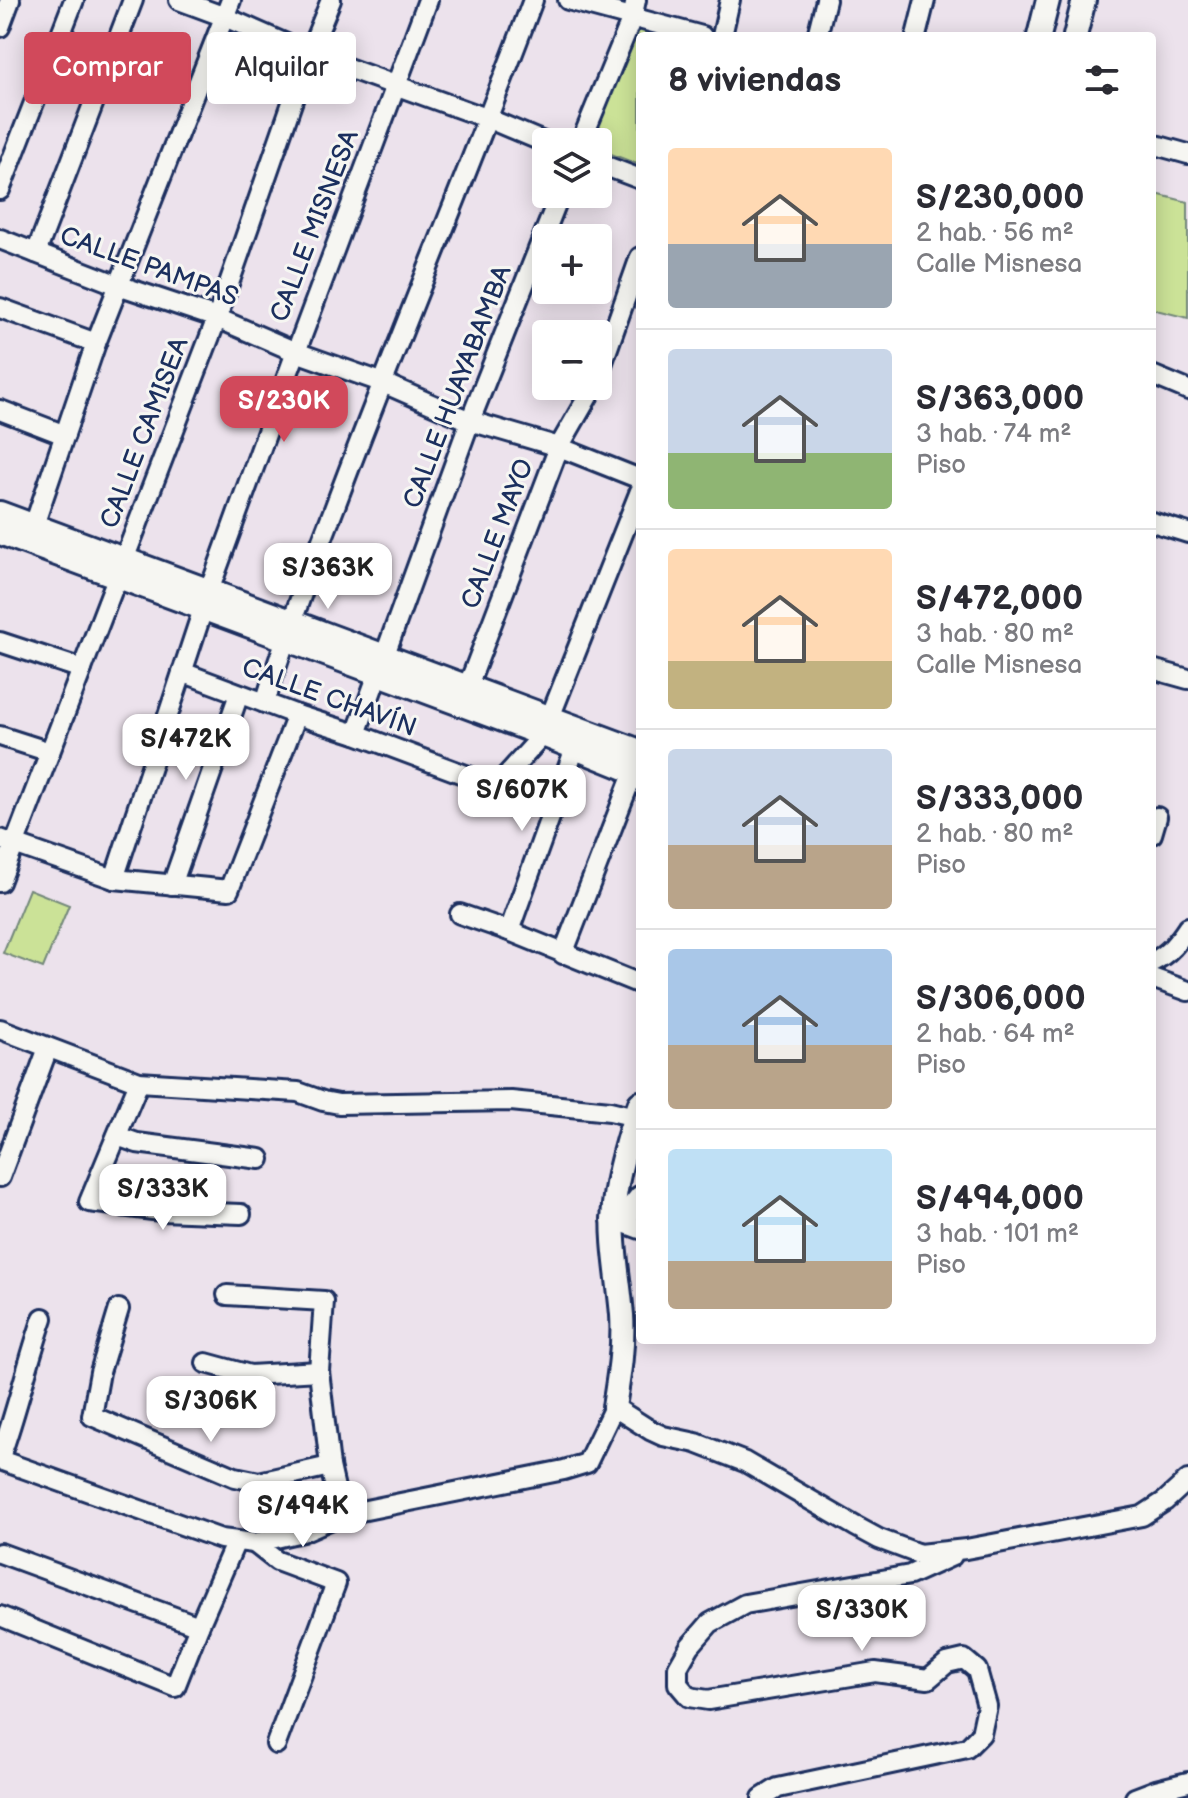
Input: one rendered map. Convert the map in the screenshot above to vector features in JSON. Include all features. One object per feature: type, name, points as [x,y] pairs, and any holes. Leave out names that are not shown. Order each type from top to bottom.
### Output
[{"type":"street","points":[[0,27],[10,0]]},
{"type":"street","points":[[0,190],[74,0]]},
{"type":"street","points":[[36,253],[133,0]]},
{"type":"street","points":[[179,0],[228,8],[270,32]]},
{"type":"street","name":"CALLE CAMISEA","points":[[318,32],[331,0]]},
{"type":"street","name":"CALLE MISNESA","points":[[114,879],[206,600],[428,0]]},
{"type":"street","points":[[265,703],[288,630],[381,382],[489,119],[533,0]]},
{"type":"street","points":[[568,0],[634,9],[692,32]]},
{"type":"street","points":[[723,32],[730,0]]},
{"type":"street","points":[[818,32],[826,0]]},
{"type":"street","points":[[917,32],[925,0]]},
{"type":"street","points":[[1040,32],[1048,0]]},
{"type":"street","points":[[1076,32],[1084,0]]},
{"type":"street","points":[[31,534],[96,343],[228,8]]},
{"type":"street","points":[[587,128],[634,9]]},
{"type":"street","points":[[356,71],[532,137]]},
{"type":"street","name":"CALLE CAMISEA","points":[[0,882],[7,842],[50,752],[121,568],[217,318],[292,104]]},
{"type":"street","points":[[1156,145],[1188,154]]},
{"type":"street","points":[[612,168],[636,177]]},
{"type":"street","name":"CALLE HUAYABAMBA","points":[[356,734],[470,421],[554,208]]},
{"type":"street","name":"CALLE PAMPAS","points":[[0,239],[118,285],[217,318],[296,352],[381,382],[470,421],[559,447],[636,477]]},
{"type":"street","points":[[612,336],[636,268]]},
{"type":"street","points":[[0,308],[96,343]]},
{"type":"street","points":[[1156,377],[1188,390]]},
{"type":"street","name":"CALLE MAYO","points":[[462,695],[559,447],[586,400]]},
{"type":"street","points":[[0,410],[65,435]]},
{"type":"street","points":[[546,726],[636,501]]},
{"type":"street","points":[[0,513],[31,534],[636,762]]},
{"type":"street","points":[[1156,523],[1188,533]]},
{"type":"street","points":[[0,533],[31,534]]},
{"type":"street","points":[[0,642],[82,669]]},
{"type":"street","points":[[1156,670],[1188,679]]},
{"type":"street","name":"CALLE CHAVÍN","points":[[182,672],[487,783],[497,783],[504,778],[546,726]]},
{"type":"street","points":[[172,885],[239,694]]},
{"type":"street","points":[[7,842],[114,879],[229,890],[297,715]]},
{"type":"street","points":[[546,726],[575,748],[636,763]]},
{"type":"street","points":[[0,736],[50,752]]},
{"type":"street","points":[[509,931],[575,748]]},
{"type":"street","points":[[563,954],[636,768]]},
{"type":"street","points":[[460,914],[636,982]]},
{"type":"street","points":[[1156,960],[1173,948],[1188,927]]},
{"type":"street","points":[[1156,979],[1188,991]]},
{"type":"street","points":[[0,1029],[139,1082],[298,1092],[339,1104],[511,1101],[636,1113]]},
{"type":"street","points":[[0,1177],[48,1048]]},
{"type":"street","points":[[139,1082],[89,1202],[161,1211],[241,1214]]},
{"type":"street","points":[[43,1318],[5,1423],[0,1458],[221,1539],[245,1542],[302,1532],[341,1515],[587,1463],[614,1407],[622,1354],[613,1219],[618,1181],[636,1120]]},
{"type":"street","points":[[117,1136],[137,1143],[260,1159]]},
{"type":"street","points":[[613,1219],[628,1213],[636,1203]]},
{"type":"street","points":[[613,1219],[636,1228]]},
{"type":"street","points":[[227,1295],[324,1301],[319,1371],[330,1466],[341,1515]]},
{"type":"street","points":[[119,1309],[100,1372],[92,1416],[235,1477],[259,1482],[330,1466]]},
{"type":"street","points":[[206,1363],[250,1375],[319,1371]]},
{"type":"street","points":[[614,1407],[663,1436],[696,1443],[745,1462],[879,1539],[919,1554],[966,1549],[1142,1516],[1188,1480]]},
{"type":"street","points":[[0,1616],[175,1687],[199,1626],[245,1542]]},
{"type":"street","points":[[245,1542],[277,1561],[336,1583],[276,1744]]},
{"type":"street","points":[[762,1798],[778,1788],[967,1748],[981,1734],[987,1706],[977,1670],[964,1659],[947,1663],[928,1679],[875,1672],[708,1700],[689,1697],[678,1684],[678,1667],[690,1646],[710,1623],[745,1604],[910,1575],[966,1549]]},
{"type":"street","points":[[0,1553],[199,1626]]},
{"type":"street","points":[[1135,1798],[1188,1782]]},
{"type":"green space","points":[[635,28],[651,32],[636,32],[636,163],[612,154],[612,128],[597,128]]},
{"type":"green space","points":[[1156,194],[1188,202],[1188,318],[1156,310]]},
{"type":"green space","points":[[29,889],[69,905],[43,968],[3,953]]}]
